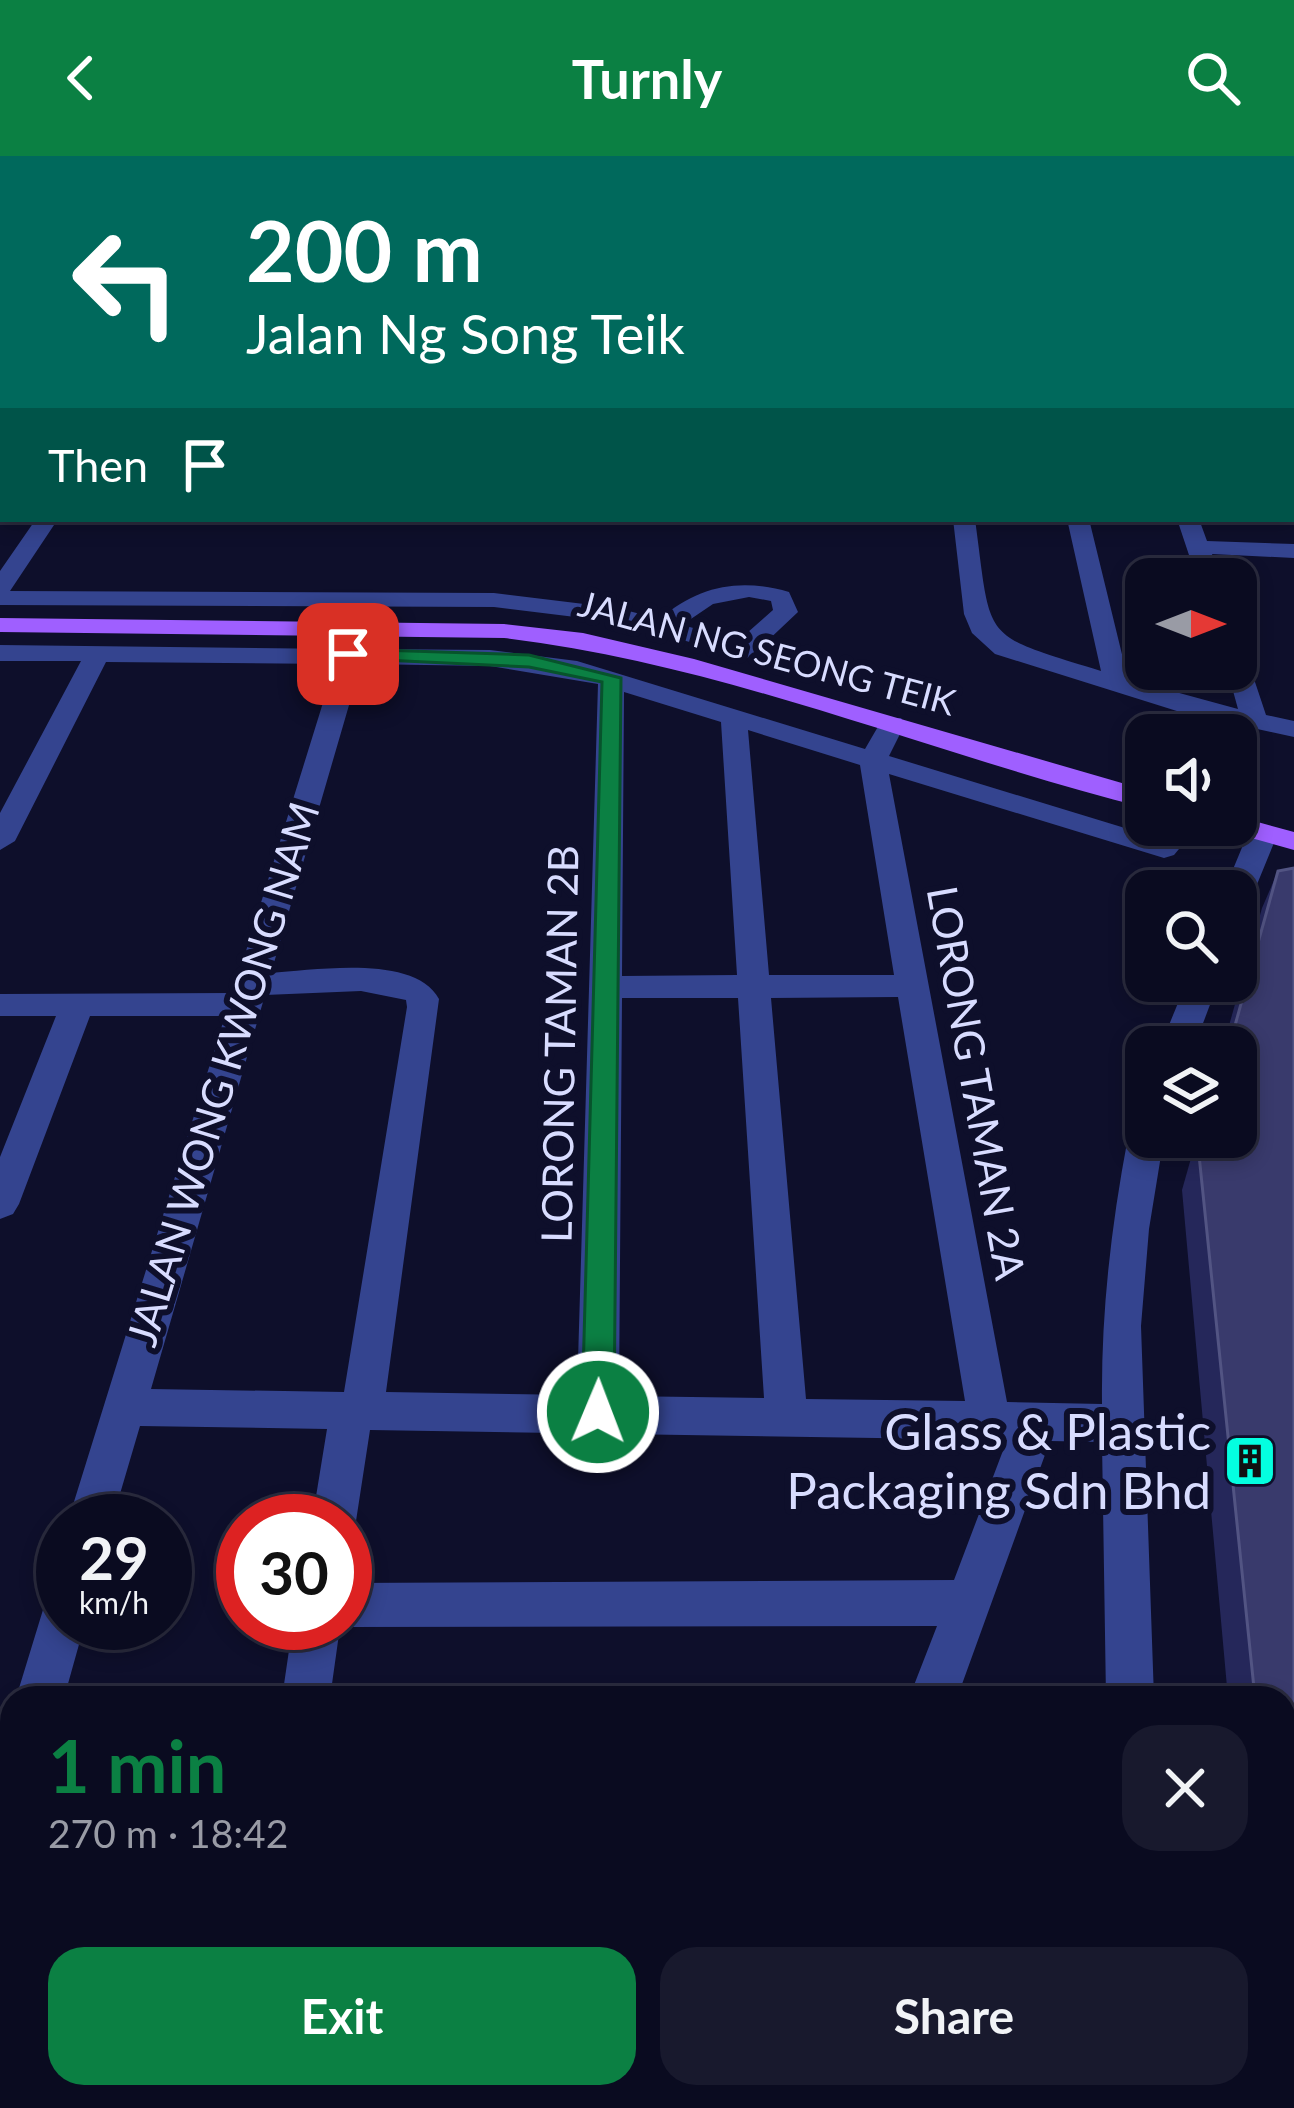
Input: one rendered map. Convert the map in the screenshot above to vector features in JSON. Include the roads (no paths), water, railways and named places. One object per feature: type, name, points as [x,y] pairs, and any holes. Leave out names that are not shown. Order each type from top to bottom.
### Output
[{"type":"main road","name":"JALAN NG SEONG TEIK","points":[[0,625],[354,641],[504,631],[584,640],[686,664],[1125,793]]},
{"type":"main road","points":[[1257,831],[1294,842]]},
{"type":"street","points":[[0,588],[45,522]]},
{"type":"street","points":[[964,522],[976,614],[991,639],[1022,657],[1225,714]]},
{"type":"street","points":[[1079,522],[1117,686]]},
{"type":"street","points":[[1189,522],[1202,558]]},
{"type":"street","points":[[1198,547],[1294,551]]},
{"type":"street","name":"JALAN NG SEONG TEIK","points":[[0,598],[494,600],[617,615],[664,628],[750,651],[786,612],[781,596],[762,590],[718,590],[664,628]]},
{"type":"street","points":[[0,653],[354,641],[529,661],[611,678],[1164,850]]},
{"type":"street","name":"JALAN WONG KWONG NAM","points":[[98,1494],[354,641]]},
{"type":"street","points":[[0,841],[98,653]]},
{"type":"street","name":"LORONG TAMAN 2B","points":[[598,1412],[611,678]]},
{"type":"street","points":[[734,716],[786,1416]]},
{"type":"street","points":[[1257,722],[1294,729]]},
{"type":"street","points":[[873,760],[892,724]]},
{"type":"street","name":"LORONG TAMAN 2A","points":[[873,760],[913,986],[1011,1421]]},
{"type":"street","points":[[0,1005],[77,1006],[386,982],[414,988],[422,996],[424,1006],[340,1494]]},
{"type":"street","points":[[606,987],[913,986]]},
{"type":"street","points":[[0,1204],[77,1006]]},
{"type":"street","points":[[1130,1686],[1123,1306],[1142,1158]]},
{"type":"street","points":[[122,1407],[1123,1423]]},
{"type":"street","points":[[937,1686],[1024,1457],[1011,1421]]},
{"type":"street","points":[[372,1606],[965,1603]]},
{"type":"street","points":[[43,1686],[53,1650]]},
{"type":"street","points":[[308,1686],[313,1650]]},
{"type":"place","name":"Glass & Plastic Packaging Sdn Bhd","points":[[1250,1461]]}]
